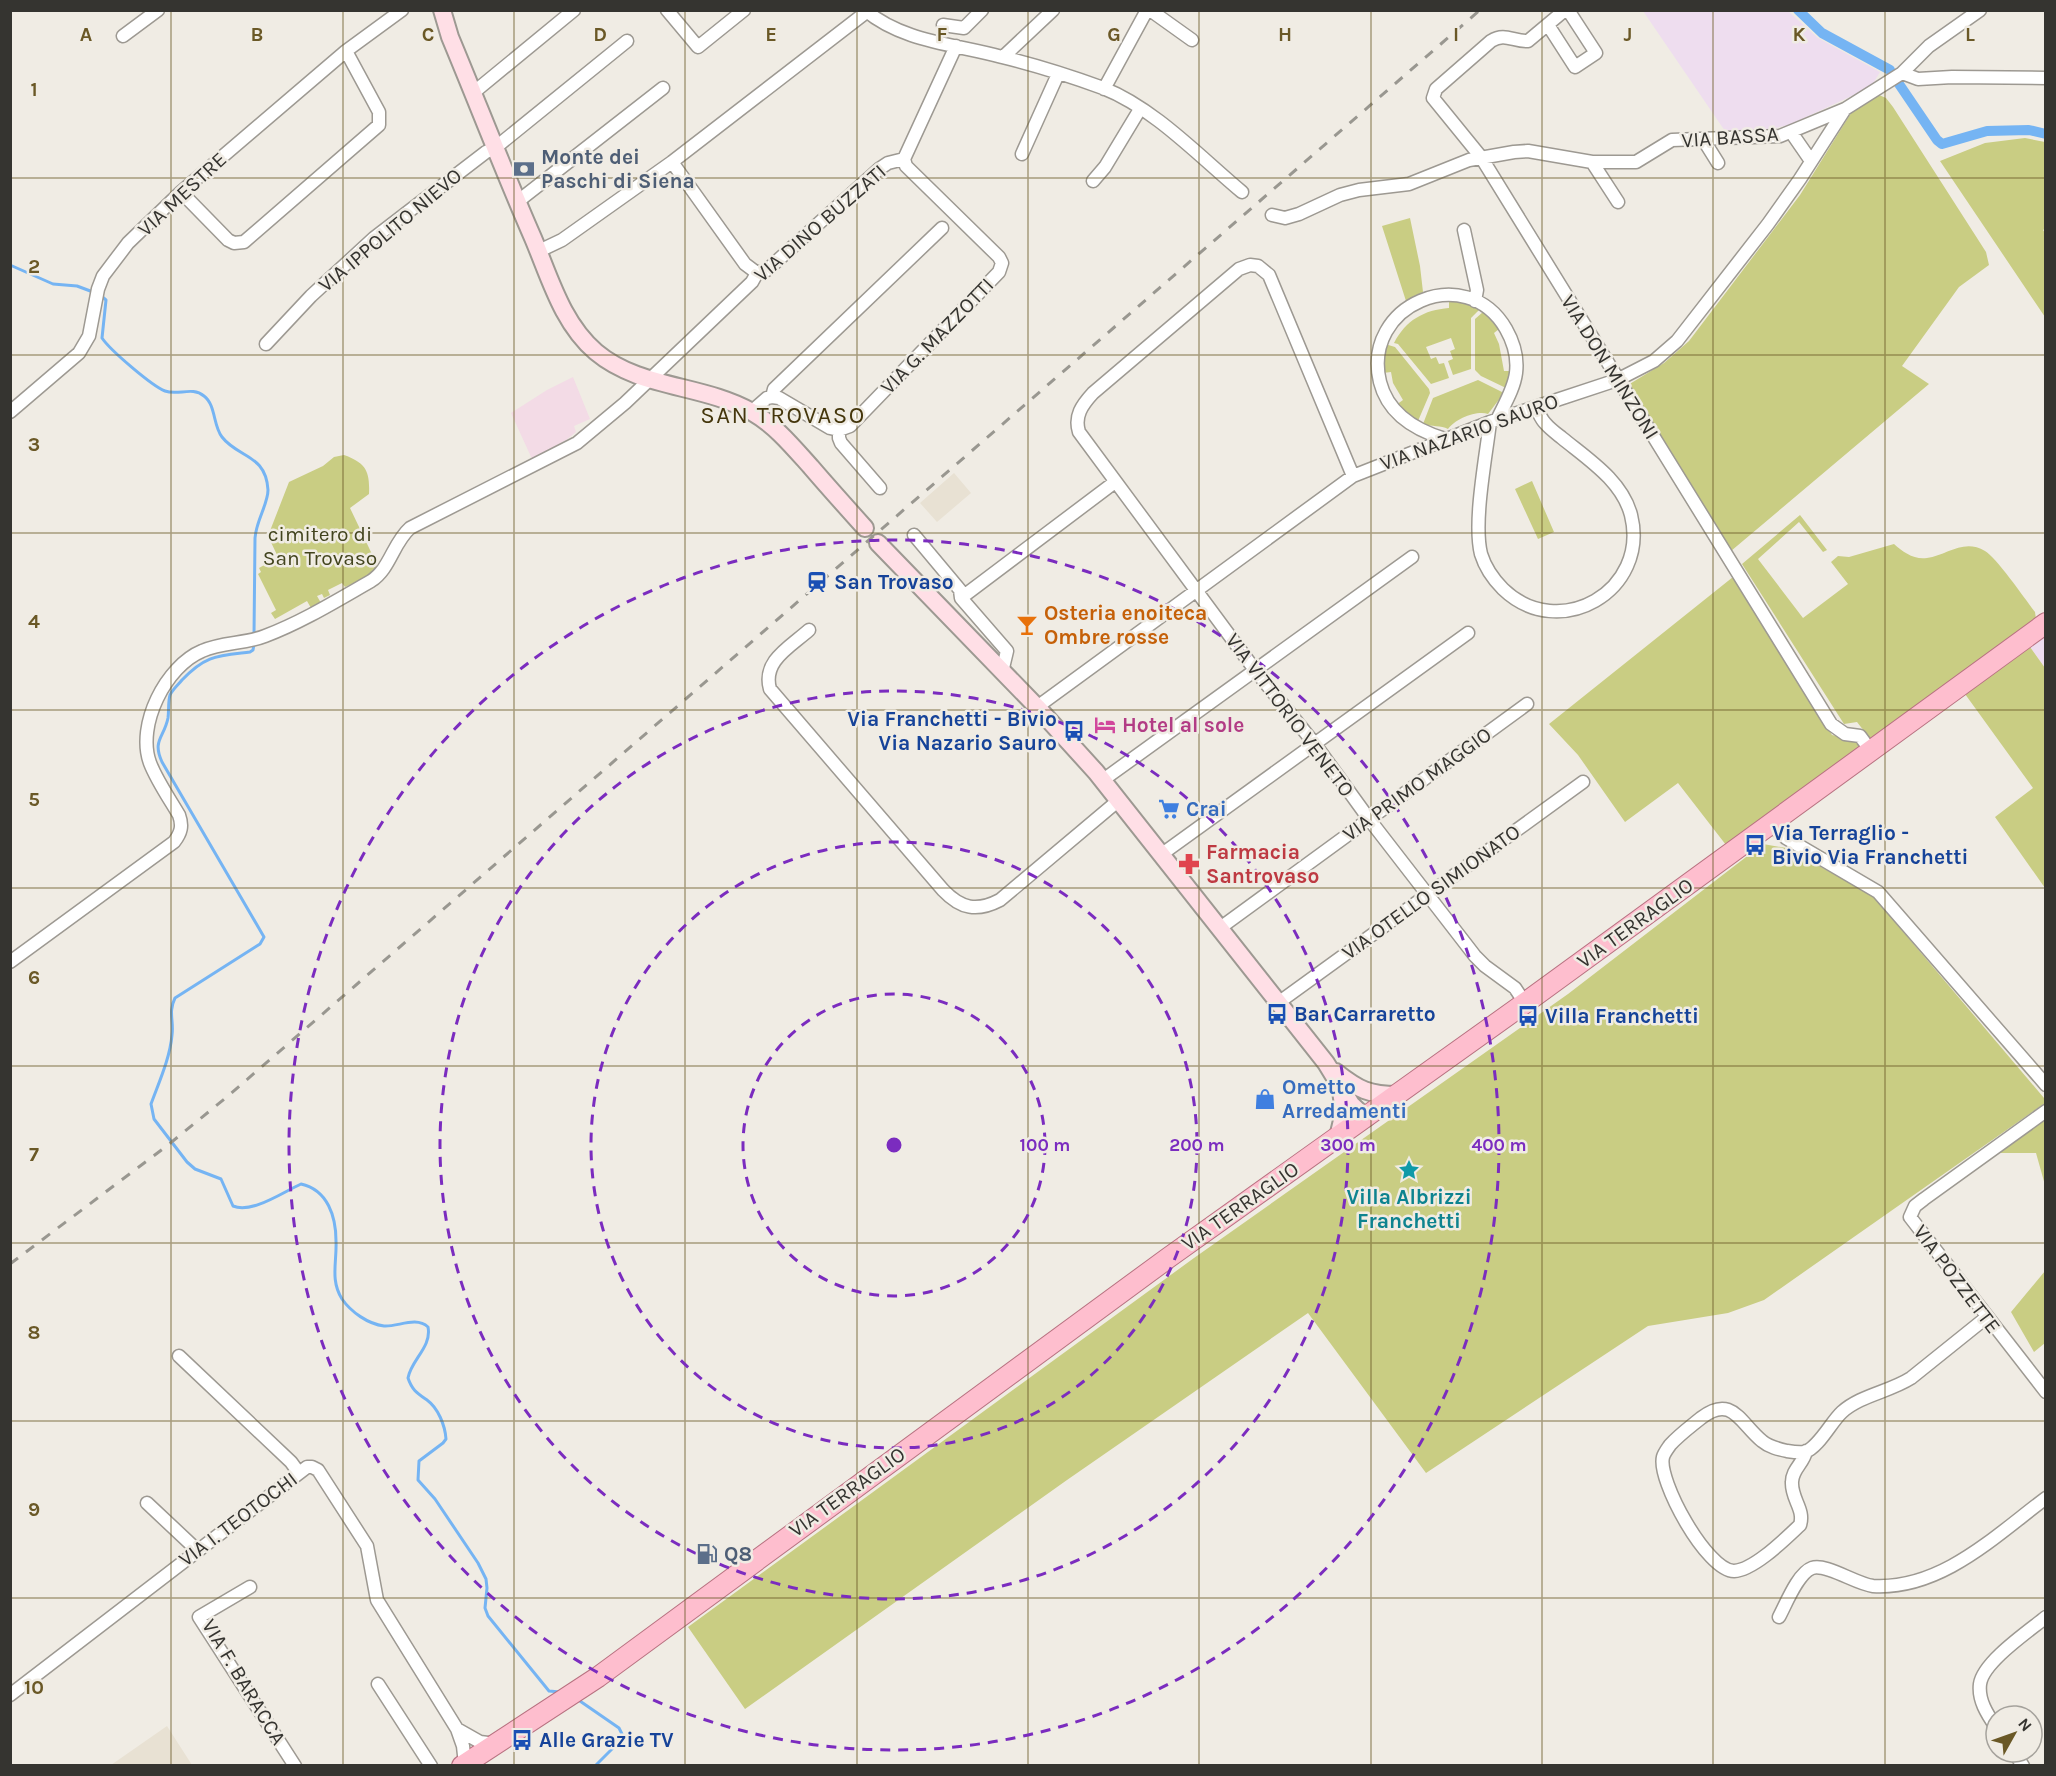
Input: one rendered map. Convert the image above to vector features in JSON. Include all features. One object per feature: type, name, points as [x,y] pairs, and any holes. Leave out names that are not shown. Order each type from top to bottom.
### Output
[{"type":"main road","name":"VIA TERRAGLIO","points":[[464,1765],[598,1677],[1168,1258],[1398,1095],[2046,623]]},
{"type":"street","points":[[123,36],[158,10]]},
{"type":"street","name":"VIA MESTRE","points":[[10,412],[79,353],[89,336],[98,289],[108,268],[128,243],[181,192],[346,51],[402,10]]},
{"type":"street","points":[[442,10],[450,37],[517,202],[564,310],[578,334],[609,362],[633,374],[714,397],[751,412],[769,423],[865,528]]},
{"type":"street","points":[[473,93],[574,10]]},
{"type":"street","points":[[668,10],[698,47],[744,10]]},
{"type":"street","points":[[943,25],[964,28],[982,10]]},
{"type":"street","points":[[1003,57],[1053,10]]},
{"type":"street","points":[[1104,89],[1149,10],[1192,40]]},
{"type":"street","name":"VIA DON MINZONI","points":[[1548,25],[1575,67],[1596,53],[1567,10],[1548,25],[1528,41],[1520,41],[1507,36],[1496,38],[1433,93],[1435,102],[1481,157],[1831,723],[1845,735],[1860,736],[1872,750]]},
{"type":"street","name":"VIA BASSA","points":[[1272,215],[1285,218],[1340,195],[1359,190],[1409,184],[1456,164],[1481,157],[1528,151],[1592,162],[1636,162],[1672,140],[1780,135],[1791,132],[1845,109],[1902,73],[1929,46],[1980,10]]},
{"type":"street","points":[[539,252],[562,240],[672,162],[867,11],[886,27],[906,34],[1003,57],[1104,89],[1154,118],[1242,192]]},
{"type":"street","name":"VIA IPPOLITO NIEVO","points":[[266,344],[311,296],[374,238],[486,152],[495,148],[627,41]]},
{"type":"street","name":"VIA DINO BUZZATI","points":[[10,962],[164,849],[178,836],[182,823],[150,762],[146,747],[156,701],[170,677],[190,657],[208,648],[254,640],[292,626],[381,573],[410,528],[577,443],[625,403],[752,282],[757,273],[767,270],[879,169],[888,163],[904,159],[956,46]]},
{"type":"street","points":[[181,192],[228,240],[234,243],[244,242],[379,125],[379,112],[346,51]]},
{"type":"street","points":[[1902,73],[1918,79],[2046,78]]},
{"type":"street","points":[[1022,154],[1058,74]]},
{"type":"street","points":[[517,202],[663,88]]},
{"type":"street","points":[[1093,181],[1105,167],[1140,109]]},
{"type":"street","name":"VIA NAZARIO SAURO","points":[[1037,707],[1353,476],[1494,421],[1617,380],[1654,360],[1677,341],[1768,224],[1845,109]]},
{"type":"street","points":[[1791,132],[1811,161]]},
{"type":"street","points":[[1703,139],[1718,163]]},
{"type":"street","name":"VIA G. MAZZOTTI","points":[[839,430],[850,426],[999,272],[1002,263],[999,257],[906,166],[904,159]]},
{"type":"street","points":[[672,162],[746,264],[757,273]]},
{"type":"street","points":[[1592,162],[1618,202]]},
{"type":"street","points":[[772,397],[774,389],[942,228]]},
{"type":"street","points":[[1464,230],[1477,290],[1475,301]]},
{"type":"street","name":"VIA VITTORIO VENETO","points":[[1353,476],[1269,275],[1258,266],[1250,265],[1239,269],[1212,291],[1093,393],[1083,404],[1077,417],[1079,432],[1255,670],[1314,742],[1369,819],[1480,962],[1515,988],[1525,1003]]},
{"type":"street","points":[[1445,439],[1418,428],[1400,417],[1389,404],[1384,396],[1378,374],[1378,353],[1388,328],[1405,309],[1426,298],[1449,295],[1475,301],[1497,317],[1511,339],[1517,361],[1516,376],[1494,421],[1480,509],[1479,540],[1485,563],[1498,584],[1528,606],[1558,612],[1587,606],[1612,587],[1629,562],[1633,543],[1631,515],[1617,486],[1545,424],[1536,408]]},
{"type":"street","points":[[751,412],[767,398],[780,398],[830,428],[839,430],[838,438],[841,443],[880,488]]},
{"type":"street","points":[[962,598],[1115,482]]},
{"type":"street","points":[[914,535],[960,590],[962,598],[1007,651],[1002,672]]},
{"type":"street","points":[[878,543],[1037,707],[1103,780],[1326,1063],[1347,1087],[1360,1095],[1366,1118]]},
{"type":"street","points":[[1103,780],[1412,557]]},
{"type":"street","points":[[809,630],[772,663],[767,680],[770,689],[951,898],[976,908],[988,906],[1000,900],[1119,801]]},
{"type":"street","points":[[1162,854],[1314,742],[1468,633]]},
{"type":"street","name":"VIA PRIMO MAGGIO","points":[[1220,928],[1527,704]]},
{"type":"street","name":"VIA OTELLO SIMIONATO","points":[[1278,1003],[1583,782]]},
{"type":"street","points":[[1770,824],[1786,838],[1878,892],[2046,1085]]},
{"type":"street","points":[[1347,1087],[1366,1092],[1398,1095]]},
{"type":"street","points":[[1338,1137],[1343,1125],[1347,1087]]},
{"type":"street","name":"VIA POZZETTE","points":[[2046,1111],[1924,1198],[1915,1206],[1910,1217],[2046,1392]]},
{"type":"street","points":[[1806,1451],[1805,1457],[1793,1473],[1792,1481],[1794,1498],[1801,1510],[1800,1525],[1749,1567],[1734,1571],[1724,1569],[1708,1556],[1695,1538],[1667,1480],[1663,1457],[1683,1432],[1714,1409],[1723,1408],[1734,1412],[1769,1446],[1797,1452],[1806,1451],[1816,1443],[1840,1413],[1853,1404],[1900,1385],[1911,1378],[1987,1317]]},
{"type":"street","points":[[179,1356],[291,1462],[299,1473]]},
{"type":"street","name":"VIA I. TEOTOCHI","points":[[10,1695],[299,1473],[307,1467],[312,1467],[318,1470],[367,1546],[377,1600],[457,1729],[463,1746],[464,1765]]},
{"type":"street","points":[[1779,1617],[1801,1577],[1811,1568],[1823,1568],[1872,1586],[1895,1585],[1920,1580],[1962,1561],[2046,1498]]},
{"type":"street","points":[[147,1503],[198,1550]]},
{"type":"street","name":"VIA F. BARACCA","points":[[250,1587],[200,1617],[296,1766]]},
{"type":"street","points":[[1984,1708],[1980,1696],[1982,1677],[1995,1660],[2046,1617]]},
{"type":"street","points":[[378,1684],[431,1766]]},
{"type":"street","points":[[457,1729],[480,1742],[496,1744]]},
{"type":"shaded area","points":[[1643,11],[1788,11],[1818,38],[1880,72],[1871,87],[1789,125],[1770,129],[1725,131]]},
{"type":"shaded area","points":[[573,377],[590,419],[574,426],[576,432],[566,440],[532,459],[511,413],[547,390]]},
{"type":"shaded area","points":[[954,473],[971,493],[937,522],[920,503]]},
{"type":"shaded area","points":[[2045,636],[2045,668],[2030,647]]},
{"type":"shaded area","points":[[167,1726],[192,1765],[111,1765]]},
{"type":"green space","points":[[1879,95],[1886,98],[1893,107],[1986,252],[1989,265],[1959,287],[1902,366],[1929,384],[1731,551],[1628,385],[1664,363],[1689,341],[1800,195],[1851,113]]},
{"type":"green space","points":[[2025,138],[2045,142],[2046,228],[2043,230],[2046,234],[2045,317],[1940,161],[1985,143]]},
{"type":"green space","points":[[1410,218],[1423,292],[1406,301],[1382,226]]},
{"type":"green space","points":[[1449,301],[1467,303],[1480,309],[1471,318],[1471,369],[1453,375],[1448,361],[1453,359],[1450,351],[1455,349],[1451,338],[1426,347],[1431,359],[1436,357],[1439,364],[1444,363],[1449,378],[1431,384],[1398,344],[1394,343],[1410,322],[1432,311],[1449,308]]},
{"type":"green space","points":[[1483,312],[1499,329],[1494,333],[1499,344],[1504,371],[1510,371],[1506,388],[1481,376],[1475,370],[1475,319]]},
{"type":"green space","points":[[1385,344],[1395,347],[1429,389],[1430,393],[1418,421],[1396,405],[1403,400],[1393,383],[1391,372],[1383,373]]},
{"type":"green space","points":[[1478,380],[1504,393],[1488,414],[1478,413],[1466,416],[1448,429],[1423,424],[1433,398]]},
{"type":"green space","name":"cimitero di San Trovaso","points":[[344,455],[362,465],[369,479],[369,494],[350,508],[380,571],[345,587],[342,583],[328,590],[330,595],[324,598],[322,594],[317,596],[321,603],[311,608],[307,601],[275,619],[271,613],[276,610],[258,574],[261,572],[259,568],[278,557],[268,536],[289,482],[323,466],[334,457]]},
{"type":"green space","points":[[1532,481],[1554,532],[1538,539],[1515,489]]},
{"type":"green space","points":[[1800,515],[1827,550],[1823,552],[1799,522],[1758,559],[1803,618],[1848,584],[1831,562],[1838,556],[1849,557],[1894,544],[1909,555],[1918,558],[1927,558],[1956,548],[1970,546],[1985,551],[2018,589],[2035,612],[2036,619],[1871,740],[1857,722],[1844,724],[1742,564]]},
{"type":"green space","points":[[1733,577],[1832,735],[1855,740],[1859,744],[1858,749],[1726,845],[1678,783],[1625,822],[1578,755],[1549,724]]},
{"type":"green space","points":[[2030,647],[2045,668],[2045,888],[1995,817],[2033,788],[1965,694]]},
{"type":"green space","points":[[1763,844],[1786,848],[1872,895],[2044,1098],[2045,1103],[1764,1300],[1728,1313],[1648,1326],[1426,1473],[1308,1313],[1067,1480],[745,1709],[688,1627],[1194,1258],[1568,994]]},
{"type":"green space","points":[[2045,1112],[2045,1185],[2036,1153],[1990,1153]]},
{"type":"green space","points":[[2045,1271],[2045,1343],[2034,1352],[2011,1312]]},
{"type":"waterway","points":[[1798,10],[1822,33],[1890,70]]},
{"type":"waterway","points":[[1899,84],[1942,144],[1987,131],[2029,130],[2046,134]]},
{"type":"waterway","points":[[10,265],[53,284],[77,286],[93,292]]},
{"type":"waterway","points":[[99,294],[106,300],[102,338],[106,344],[159,388],[170,392],[190,391],[204,396],[211,405],[222,437],[262,469],[268,490],[255,538],[254,635]]},
{"type":"waterway","points":[[254,644],[250,652],[220,656],[205,661],[182,680],[170,695],[168,718],[158,744],[162,762],[264,937],[260,944],[175,998],[172,1008],[171,1044],[151,1104],[154,1119],[187,1162],[195,1169],[221,1179],[233,1206],[241,1208],[258,1205],[301,1184],[318,1192],[324,1198],[332,1214],[336,1241],[336,1285],[346,1304],[360,1317],[378,1325],[389,1326],[418,1322],[428,1327],[427,1341],[408,1378],[415,1391],[431,1403],[438,1412],[446,1439],[419,1461],[418,1480],[435,1499],[478,1563],[486,1579],[485,1608],[488,1616],[549,1691],[560,1692]]},
{"type":"waterway","points":[[577,1699],[619,1728],[622,1734],[617,1744],[595,1766]]},
{"type":"railway","points":[[10,1264],[168,1145],[228,1096],[1480,10]]},
{"type":"place","name":"Monte dei Paschi di Siena","points":[[524,169]]},
{"type":"place","name":"San Trovaso","points":[[817,582]]},
{"type":"place","name":"Osteria enoiteca Ombre rosse","points":[[1027,625]]},
{"type":"place","name":"Hotel al sole","points":[[1105,725]]},
{"type":"place","name":"Via Franchetti - Bivio Via Nazario Sauro","points":[[1074,731]]},
{"type":"place","name":"Crai","points":[[1169,809]]},
{"type":"place","name":"Via Terraglio - Bivio Via Franchetti","points":[[1755,845]]},
{"type":"place","name":"Farmacia Santrovaso","points":[[1189,864]]},
{"type":"place","name":"Bar Carraretto","points":[[1277,1014]]},
{"type":"place","name":"Villa Franchetti","points":[[1528,1016]]},
{"type":"place","name":"Ometto Arredamenti","points":[[1265,1099]]},
{"type":"place","name":"Villa Albrizzi Franchetti","points":[[1409,1170]]},
{"type":"place","name":"Q8","points":[[707,1554]]},
{"type":"place","name":"Alle Grazie TV","points":[[522,1740]]},
{"type":"district","name":"SAN TROVASO","points":[[783,415]]}]
